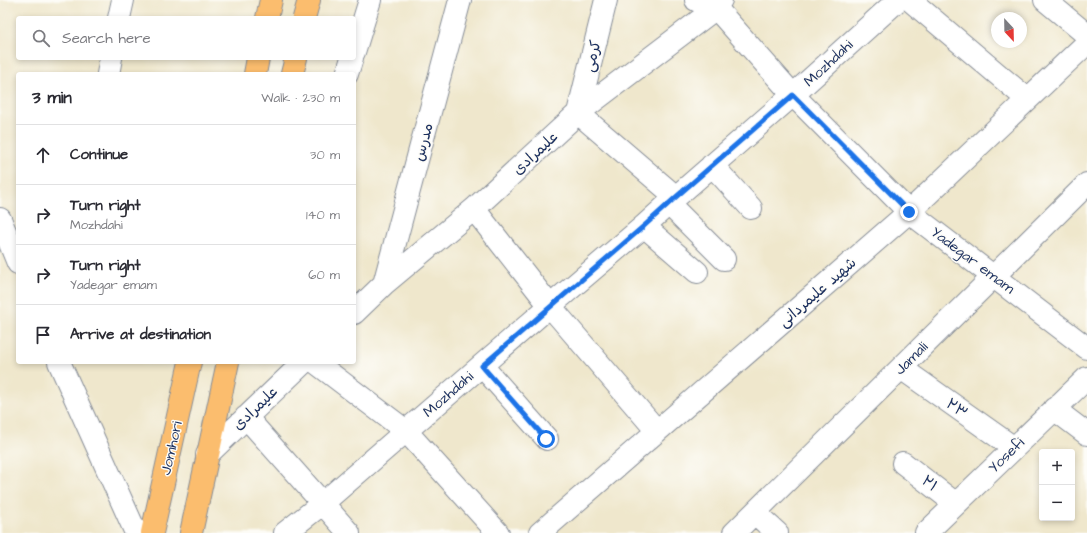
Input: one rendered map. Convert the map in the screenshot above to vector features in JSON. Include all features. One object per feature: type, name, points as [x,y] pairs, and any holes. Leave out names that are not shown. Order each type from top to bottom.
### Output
[{"type":"main road","points":[[267,16],[271,0]]},
{"type":"main road","points":[[304,16],[308,0]]},
{"type":"main road","points":[[255,72],[258,60]]},
{"type":"main road","points":[[292,72],[296,60]]},
{"type":"main road","name":"Jomhori","points":[[152,533],[190,364]]},
{"type":"main road","points":[[190,533],[228,364]]},
{"type":"street","points":[[119,16],[123,0]]},
{"type":"street","points":[[356,46],[370,0]]},
{"type":"street","name":"مدرس","points":[[384,284],[460,0]]},
{"type":"street","name":"کرمی","points":[[578,113],[606,0]]},
{"type":"street","points":[[696,0],[718,4]]},
{"type":"street","points":[[910,0],[1027,99]]},
{"type":"street","points":[[1045,0],[1087,35]]},
{"type":"street","name":"Mozhdahi","points":[[285,533],[323,503],[482,366],[793,95],[887,3]]},
{"type":"street","name":"علیمرادی","points":[[356,311],[384,284],[474,209],[578,113],[718,4]]},
{"type":"street","name":"Yadegar emam","points":[[718,4],[793,95],[909,212],[1087,348]]},
{"type":"street","name":"شهید علیمردانی","points":[[540,533],[909,212],[1087,43]]},
{"type":"street","points":[[108,72],[111,60]]},
{"type":"street","points":[[348,72],[351,60]]},
{"type":"street","points":[[578,113],[672,201],[724,259]]},
{"type":"street","points":[[712,165],[751,208]]},
{"type":"street","name":"Jamali","points":[[734,533],[1087,184]]},
{"type":"street","points":[[474,209],[550,306],[657,431]]},
{"type":"street","points":[[0,219],[16,258]]},
{"type":"street","points":[[644,226],[697,272]]},
{"type":"street","points":[[60,364],[136,533]]},
{"type":"street","name":"علیمرادی","points":[[207,455],[302,364]]},
{"type":"street","points":[[318,364],[406,431],[498,533]]},
{"type":"street","points":[[482,366],[546,439]]},
{"type":"street","name":"۲۳","points":[[901,368],[1014,448]]},
{"type":"street","name":"Yosefi","points":[[926,533],[1087,378]]},
{"type":"street","points":[[1054,409],[1087,434]]},
{"type":"street","points":[[246,417],[349,533]]},
{"type":"street","name":"۲۱","points":[[903,463],[956,504]]},
{"type":"street","points":[[755,513],[777,533]]},
{"type":"route","points":[[546,439],[482,366],[793,95],[909,212]]}]
